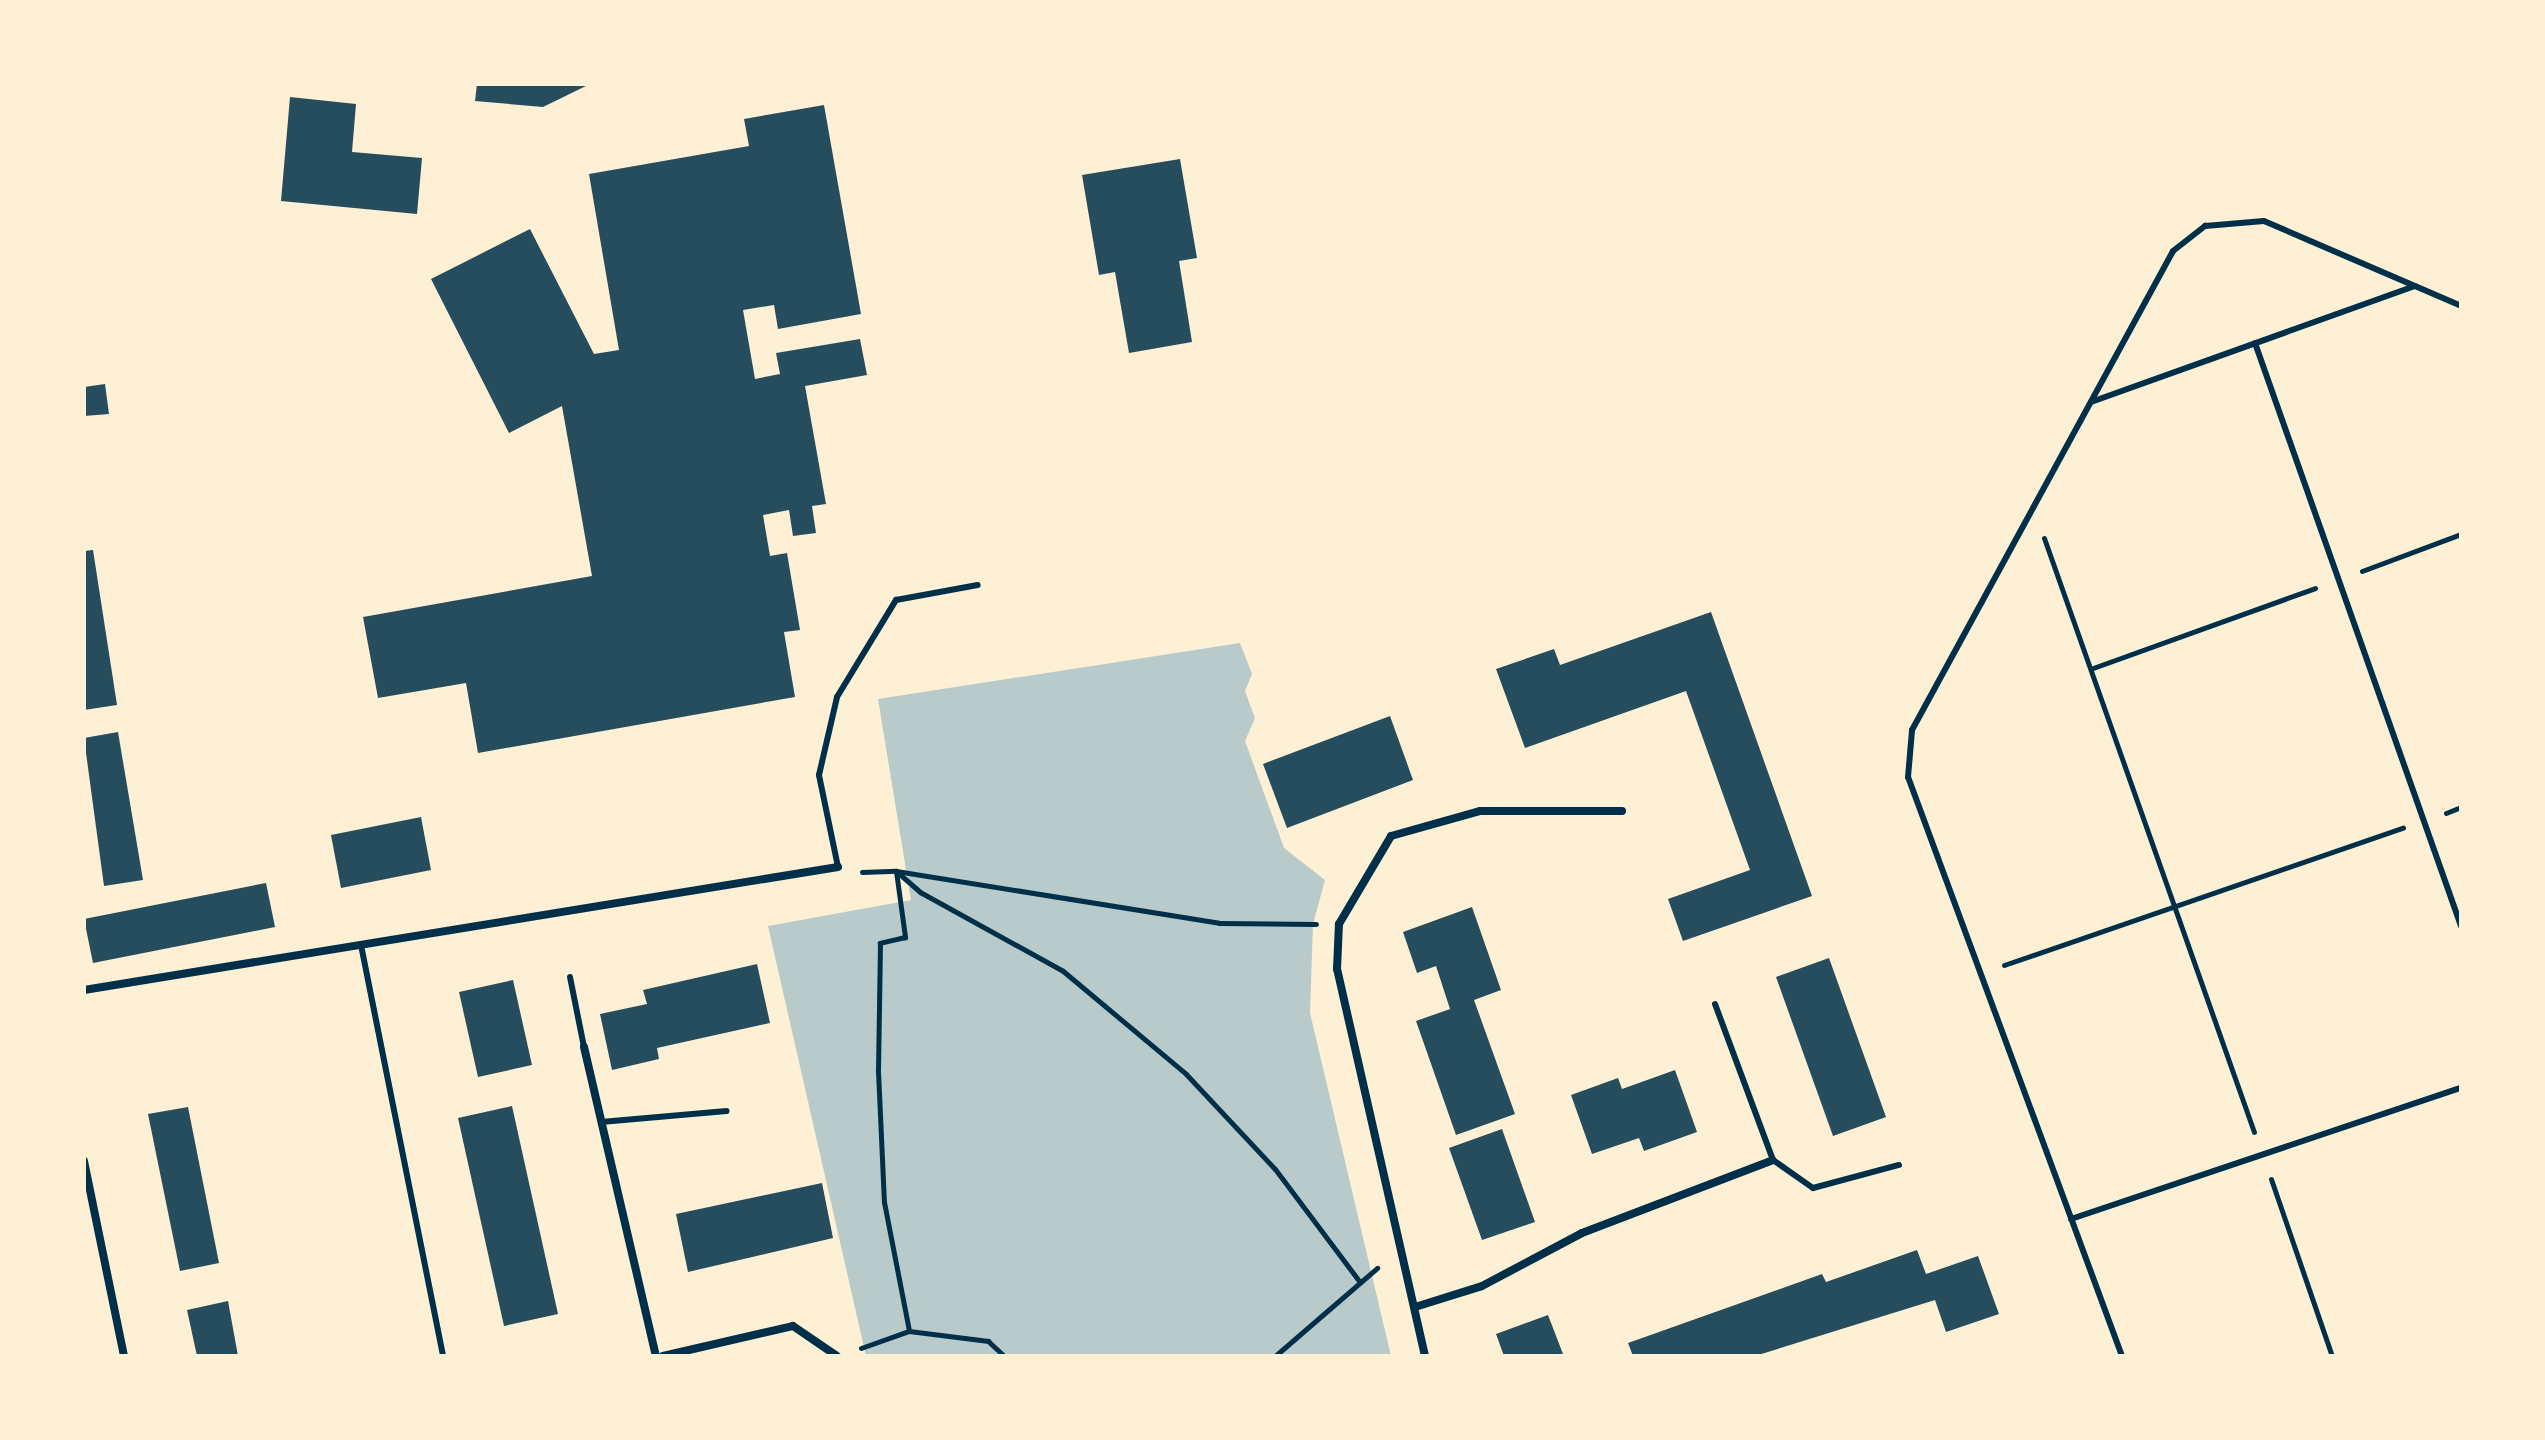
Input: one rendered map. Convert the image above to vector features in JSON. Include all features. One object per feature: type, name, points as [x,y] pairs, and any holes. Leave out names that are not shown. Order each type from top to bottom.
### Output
[{"type":"street","points":[[1425,1356],[1337,969],[1339,924],[1391,836],[1480,811],[1622,811]]},
{"type":"street","points":[[84,990],[838,867]]},
{"type":"street","points":[[584,1047],[656,1356]]},
{"type":"street","points":[[1415,1307],[1482,1286],[1582,1233],[1773,1160]]},
{"type":"street","points":[[84,1161],[124,1356]]},
{"type":"street","points":[[663,1356],[793,1326],[837,1356]]},
{"type":"lane","points":[[2122,1356],[1908,777],[1912,730],[2173,251],[2205,226],[2264,221],[2461,306]]},
{"type":"lane","points":[[2091,402],[2415,286]]},
{"type":"lane","points":[[2255,343],[2461,926]]},
{"type":"lane","points":[[838,867],[819,775],[837,697],[896,600],[978,585]]},
{"type":"lane","points":[[361,945],[443,1356]]},
{"type":"lane","points":[[570,977],[584,1047]]},
{"type":"lane","points":[[1715,1004],[1773,1160],[1813,1188],[1899,1165]]},
{"type":"lane","points":[[2071,1219],[2461,1088]]},
{"type":"lane","points":[[601,1122],[727,1111]]},
{"type":"path","points":[[2031,512],[2093,668],[2332,1356]]},
{"type":"path","points":[[2093,668],[2461,534]]},
{"type":"path","points":[[1980,973],[2461,807]]},
{"type":"path","points":[[838,867],[896,871],[1219,923],[1339,924]]},
{"type":"path","points":[[896,871],[920,892],[1063,971],[1186,1074],[1275,1169],[1359,1281]]},
{"type":"path","points":[[896,871],[905,937],[880,943],[878,1071],[884,1202],[909,1331]]},
{"type":"path","points":[[1275,1356],[1359,1281],[1400,1251]]},
{"type":"path","points":[[837,1356],[909,1331],[988,1341],[1004,1356]]},
{"type":"shaded area","points":[[1240,643],[1252,674],[1245,691],[1255,718],[1245,741],[1284,848],[1325,880],[1313,924],[1310,1013],[1391,1356],[866,1356],[768,926],[911,900],[878,699]]},
{"type":"building","points":[[477,84],[590,84],[543,107],[475,101]]},
{"type":"building","points":[[290,97],[356,104],[352,152],[422,158],[417,214],[281,201]]},
{"type":"building","points":[[824,105],[861,314],[778,329],[774,305],[743,310],[755,379],[780,374],[776,353],[860,339],[867,375],[805,386],[826,504],[812,506],[816,533],[793,536],[789,510],[763,515],[770,556],[787,553],[800,630],[784,632],[795,697],[478,753],[466,683],[378,698],[363,617],[592,576],[562,406],[509,433],[431,279],[530,229],[594,354],[619,350],[589,174],[749,146],[744,119]]},
{"type":"building","points":[[1180,159],[1197,258],[1179,261],[1192,342],[1129,353],[1115,272],[1099,275],[1082,175]]},
{"type":"building","points":[[105,384],[109,414],[84,416],[84,387]]},
{"type":"building","points":[[93,550],[117,705],[84,710],[84,551]]},
{"type":"building","points":[[1711,612],[1812,896],[1683,941],[1668,899],[1750,870],[1686,691],[1525,748],[1496,669],[1554,649],[1560,665]]},
{"type":"building","points":[[1390,716],[1413,780],[1287,828],[1263,764]]},
{"type":"building","points":[[118,732],[143,880],[104,886],[84,738]]},
{"type":"building","points":[[421,817],[431,870],[341,888],[331,835]]},
{"type":"building","points":[[266,883],[275,927],[93,963],[84,919]]},
{"type":"building","points":[[1472,907],[1501,990],[1474,1000],[1515,1114],[1456,1135],[1416,1021],[1450,1009],[1436,966],[1417,973],[1403,932]]},
{"type":"building","points":[[1829,958],[1886,1117],[1833,1136],[1776,977]]},
{"type":"building","points":[[757,964],[770,1023],[657,1048],[659,1059],[612,1070],[600,1014],[647,1004],[643,990]]},
{"type":"building","points":[[513,980],[532,1065],[478,1077],[459,992]]},
{"type":"building","points":[[1675,1070],[1697,1132],[1644,1151],[1639,1138],[1592,1154],[1571,1095],[1618,1078],[1622,1089]]},
{"type":"building","points":[[512,1106],[558,1314],[504,1326],[458,1118]]},
{"type":"building","points":[[188,1107],[219,1263],[180,1271],[148,1114]]},
{"type":"building","points":[[1502,1129],[1535,1222],[1482,1240],[1449,1148]]},
{"type":"building","points":[[822,1183],[833,1238],[688,1272],[676,1214]]},
{"type":"building","points":[[1917,1250],[1926,1274],[1978,1256],[1999,1314],[1946,1332],[1935,1300],[1755,1356],[1633,1356],[1628,1343],[1822,1274],[1826,1282]]},
{"type":"building","points":[[228,1301],[238,1356],[197,1356],[187,1310]]},
{"type":"building","points":[[1548,1315],[1563,1354],[1504,1356],[1496,1334]]}]
